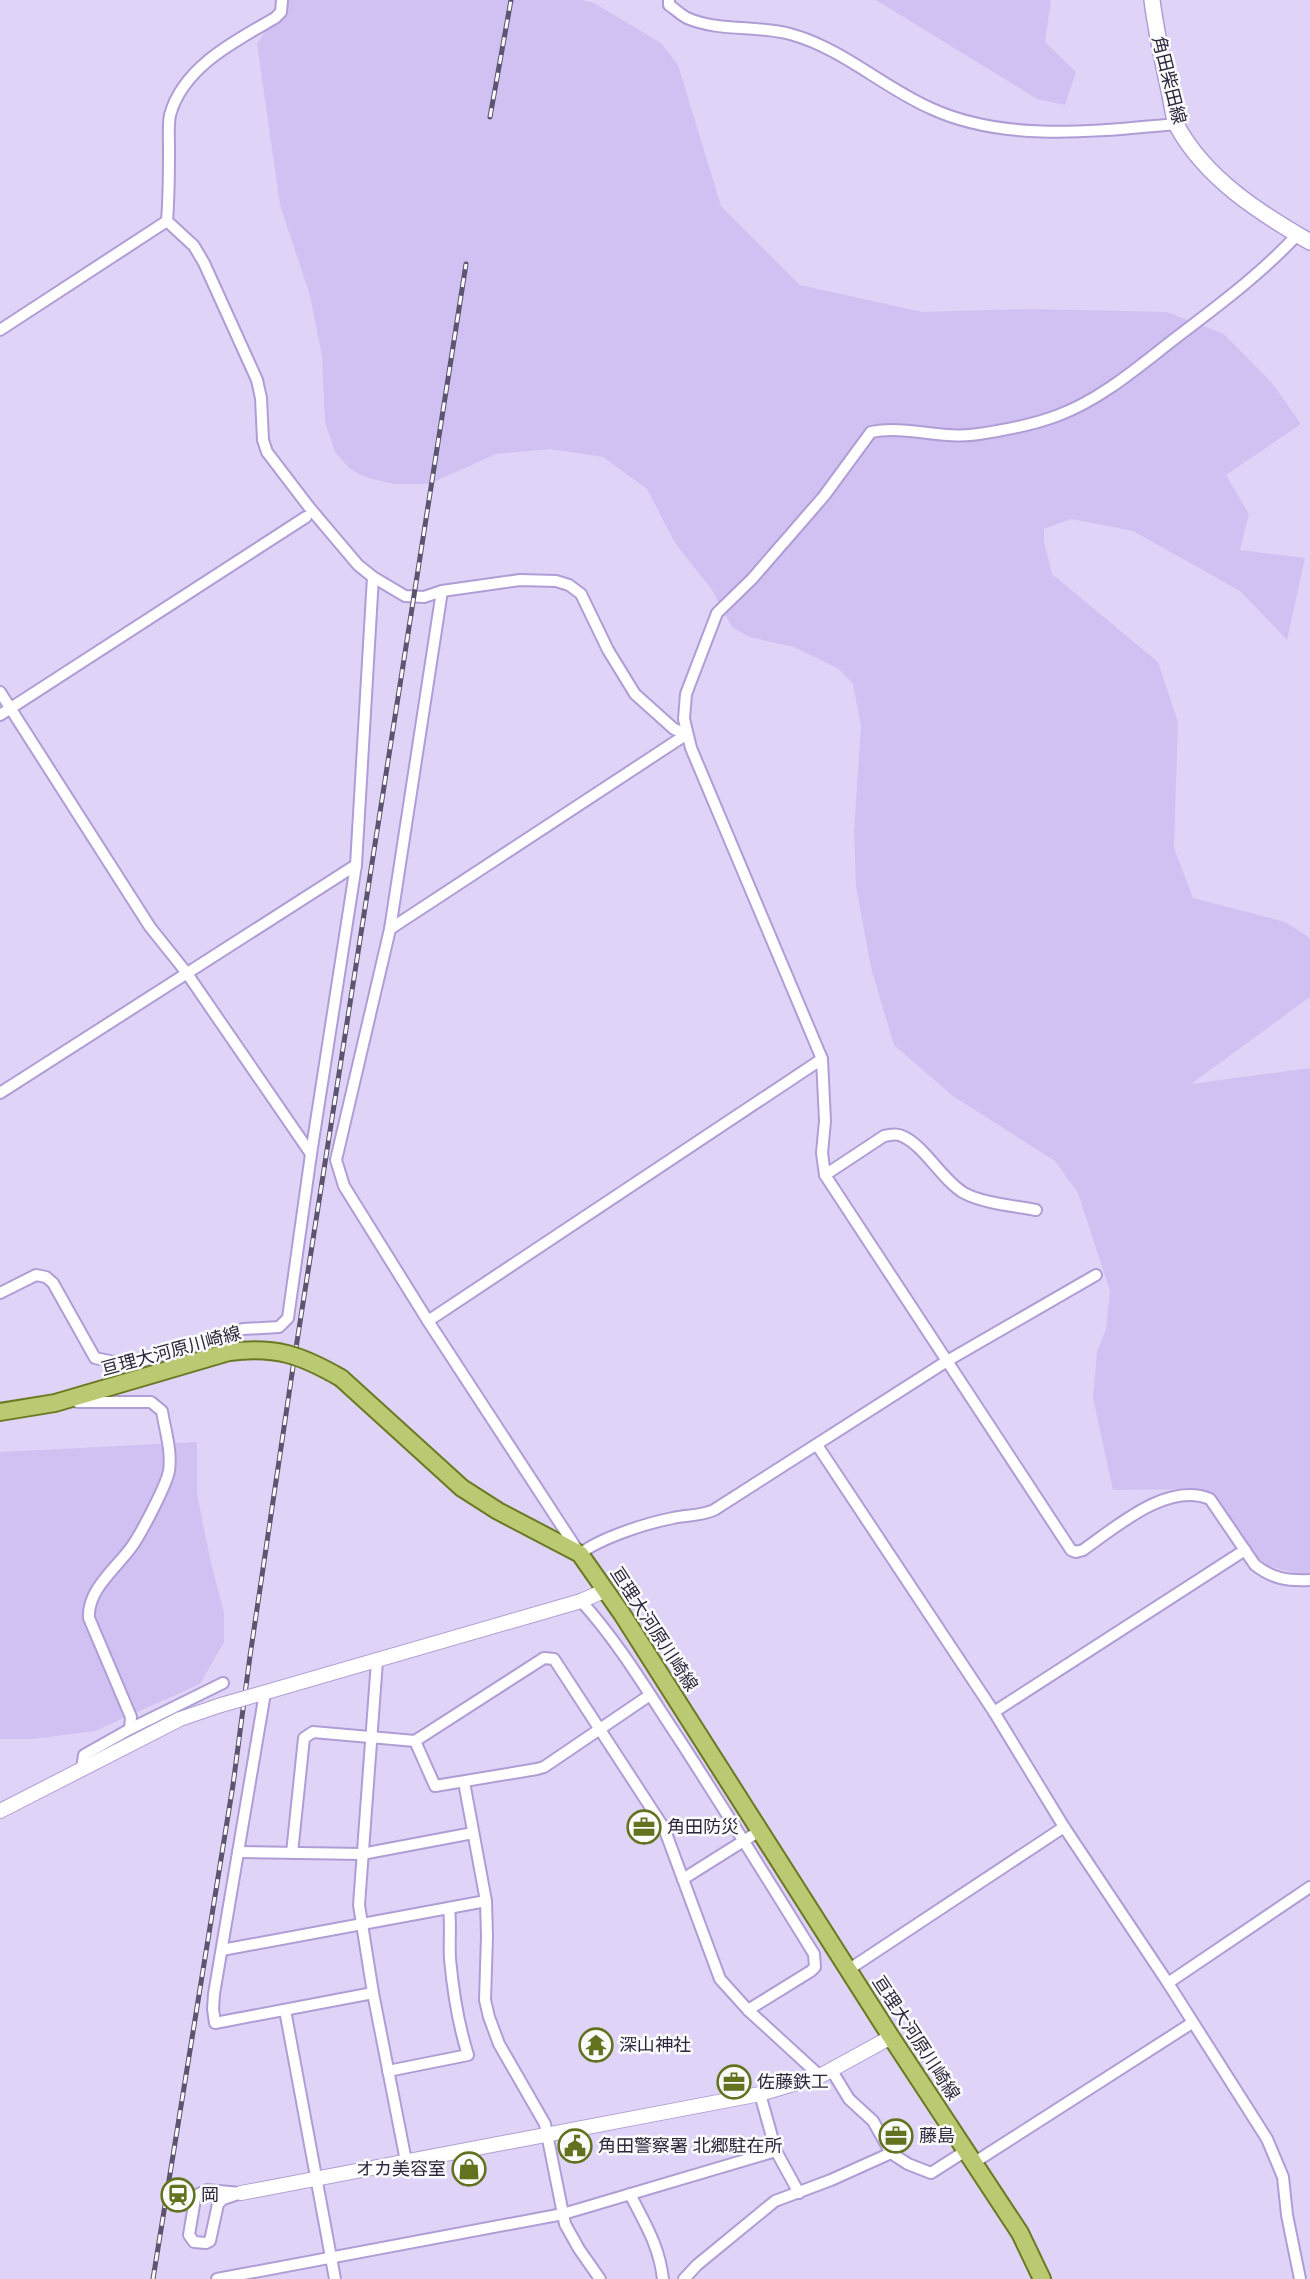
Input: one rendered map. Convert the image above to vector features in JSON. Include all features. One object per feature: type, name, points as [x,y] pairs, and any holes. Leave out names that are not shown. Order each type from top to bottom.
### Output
[{"type":"main road","name":"角田柴田線","points":[[1152,0],[1176,124],[1196,152],[1231,191],[1304,239]]},
{"type":"main road","name":"亘理大河原川崎線","points":[[0,1412],[55,1403],[229,1352],[251,1349],[295,1356],[311,1360],[341,1378],[462,1488],[498,1511],[580,1554],[595,1595],[760,1830],[964,2156],[1020,2233],[1042,2279]]},
{"type":"street","points":[[282,0],[280,12],[275,18],[209,58],[194,74],[170,116],[167,221],[194,246],[204,263],[257,380],[261,398],[263,440],[267,452],[358,565],[405,596],[424,597],[442,591],[540,580],[556,581],[576,588],[586,603],[617,667],[635,694],[674,729],[687,734]]},
{"type":"street","points":[[669,0],[669,5],[685,17],[701,22],[789,33],[826,47],[932,110],[970,122],[1000,127],[1068,131],[1176,124]]},
{"type":"street","points":[[0,330],[167,221]]},
{"type":"street","points":[[1304,239],[1276,258],[1223,303],[1115,384],[1060,415],[1014,429],[975,435],[943,435],[893,430],[871,432],[824,496],[752,579],[717,613],[686,694],[684,719],[687,734],[822,1059],[825,1121],[822,1153],[825,1174],[1071,1550],[1076,1552],[1083,1550],[1140,1510],[1174,1496],[1200,1495],[1210,1499],[1255,1565],[1278,1579],[1310,1580]]},
{"type":"street","points":[[0,715],[306,517]]},
{"type":"street","points":[[0,1293],[36,1275],[46,1277],[53,1282],[95,1358],[130,1365],[243,1329],[279,1326],[288,1318],[356,865],[373,577]]},
{"type":"street","points":[[442,591],[390,929],[336,1160],[344,1186],[428,1321],[580,1554],[593,1544],[660,1521],[687,1515],[702,1515],[714,1510],[752,1483],[947,1361],[1096,1275]]},
{"type":"street","points":[[0,692],[150,927],[186,972],[311,1154]]},
{"type":"street","points":[[390,929],[687,734]]},
{"type":"street","points":[[0,1093],[356,865]]},
{"type":"street","points":[[428,1321],[822,1059]]},
{"type":"street","points":[[825,1174],[884,1136],[894,1134],[903,1136],[964,1193],[977,1198],[1036,1210]]},
{"type":"street","points":[[55,1403],[151,1402],[162,1411],[169,1454],[169,1473],[132,1547],[92,1596],[88,1607],[89,1618],[132,1717],[130,1729]]},
{"type":"street","points":[[817,1444],[994,1712],[1064,1827],[1168,1983],[1267,2139],[1283,2176],[1287,2215],[1300,2279]]},
{"type":"street","points":[[994,1712],[1245,1550]]},
{"type":"street","points":[[0,1811],[180,1719],[595,1595],[607,1629],[744,1840],[814,1954],[815,1967],[811,1971],[748,2010]]},
{"type":"street","points":[[292,1853],[304,1738],[314,1732],[414,1741],[544,1658],[554,1659],[664,1828],[720,1979],[748,2010],[826,2073],[873,2121],[891,2153],[908,2164],[931,2173],[1192,2023]]},
{"type":"street","points":[[377,1661],[359,1893],[361,1925],[406,2161]]},
{"type":"street","points":[[82,1768],[84,1755],[130,1729],[223,1683]]},
{"type":"street","points":[[260,1694],[213,2009],[215,2023],[373,1993]]},
{"type":"street","points":[[414,1741],[435,1786],[544,1767],[650,1695]]},
{"type":"street","points":[[464,1782],[486,1901],[485,2000],[489,2017],[499,2044],[548,2134],[565,2224],[600,2279]]},
{"type":"street","points":[[848,1970],[1064,1827]]},
{"type":"street","points":[[683,1879],[760,1830]]},
{"type":"street","points":[[238,1852],[362,1854],[473,1833]]},
{"type":"street","points":[[1168,1983],[1310,1887]]},
{"type":"street","points":[[222,1950],[486,1901]]},
{"type":"street","points":[[388,2071],[468,2055],[461,2032],[450,1957],[452,1928],[449,1908]]},
{"type":"street","points":[[285,2010],[335,2279]]},
{"type":"street","points":[[241,2193],[207,2190],[197,2195],[189,2235],[191,2240],[206,2243],[210,2241],[218,2204],[223,2199],[241,2193],[760,2094],[826,2073],[891,2037]]},
{"type":"street","points":[[760,2094],[776,2151],[799,2193]]},
{"type":"street","points":[[216,2279],[563,2214],[776,2151]]},
{"type":"street","points":[[684,2279],[697,2265],[775,2201],[891,2153]]},
{"type":"street","points":[[630,2194],[656,2244],[663,2279]]},
{"type":"shaded area","points":[[285,0],[582,0],[594,3],[661,43],[678,65],[721,206],[800,285],[922,312],[1031,309],[1167,312],[1224,334],[1272,383],[1301,424],[1226,475],[1249,514],[1240,550],[1305,558],[1287,640],[1240,591],[1133,531],[1071,519],[1044,529],[1044,541],[1052,574],[1158,662],[1178,722],[1174,848],[1193,898],[1285,922],[1310,938],[1310,997],[1191,1084],[1310,1068],[1310,1577],[1250,1561],[1198,1489],[1113,1490],[1093,1398],[1097,1352],[1106,1329],[1110,1291],[1078,1193],[1055,1161],[953,1096],[894,1045],[871,968],[856,886],[854,831],[861,726],[853,684],[839,669],[794,647],[749,637],[732,627],[712,590],[675,543],[647,489],[603,457],[550,449],[496,454],[429,484],[394,484],[365,477],[350,469],[335,452],[325,422],[322,356],[310,296],[280,205],[257,44]]},
{"type":"shaded area","points":[[876,0],[1051,0],[1045,42],[1076,72],[1065,105],[1037,99]]},
{"type":"shaded area","points":[[197,1442],[197,1494],[224,1612],[224,1642],[200,1684],[95,1731],[32,1739],[0,1739],[0,1452]]},
{"type":"railway","points":[[490,117],[511,0]]},
{"type":"railway","points":[[153,2279],[233,1785],[293,1367],[466,264]]},
{"type":"place","name":"角田防災","points":[[644,1827]]},
{"type":"place","name":"深山神社","points":[[596,2045]]},
{"type":"place","name":"佐藤鉄工","points":[[734,2082]]},
{"type":"place","name":"藤島","points":[[896,2136]]},
{"type":"place","name":"角田警察署 北郷駐在所","points":[[575,2146]]},
{"type":"place","name":"オカ美容室","points":[[469,2169]]},
{"type":"place","name":"岡","points":[[178,2195]]}]
